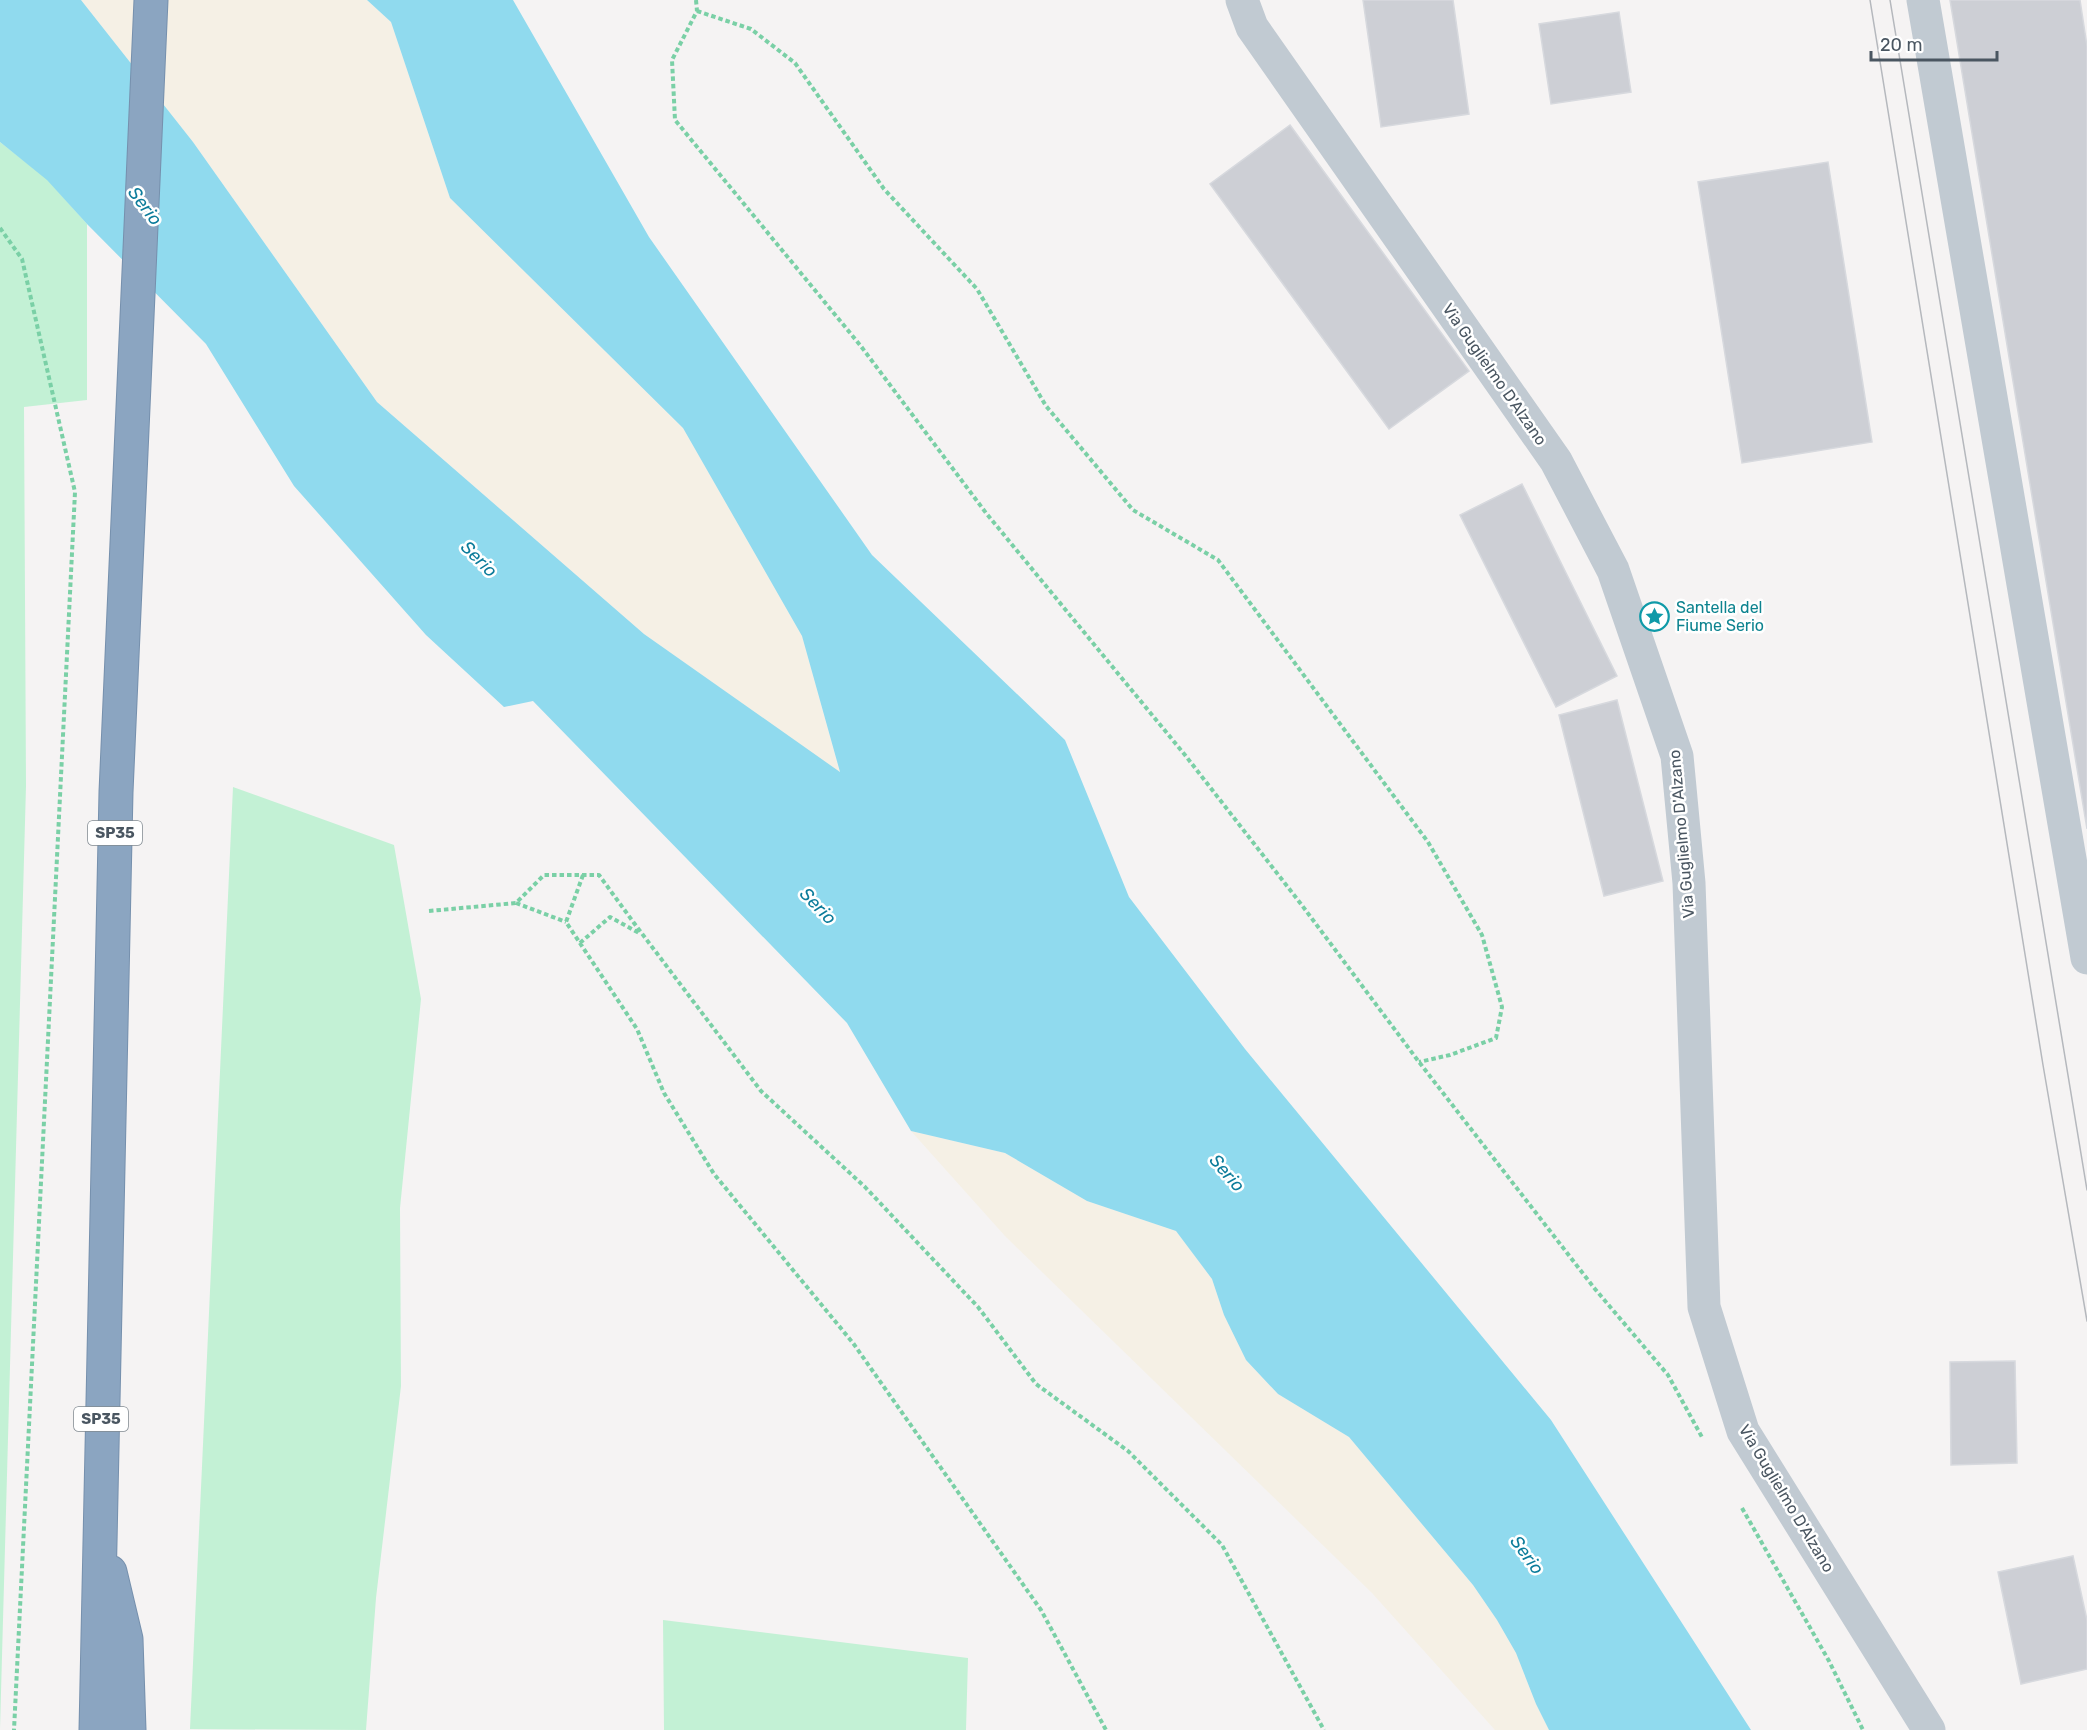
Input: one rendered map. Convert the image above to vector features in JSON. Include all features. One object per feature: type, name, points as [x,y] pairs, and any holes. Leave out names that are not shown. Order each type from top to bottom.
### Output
[{"type":"highway","name":"SP35","points":[[96,1730],[116,792],[151,0]]},
{"type":"highway","points":[[99,1523],[126,1639],[129,1730]]},
{"type":"street","name":"Via Guglielmo D'Alzano","points":[[1242,0],[1252,27],[1556,461],[1612,570],[1677,756],[1689,883],[1704,1307],[1743,1431],[1929,1730]]},
{"type":"street","points":[[1923,0],[2087,958]]},
{"type":"path","points":[[696,0],[697,11],[672,60],[675,120],[860,345],[986,513],[1185,755],[1595,1289],[1668,1375],[1707,1447]]},
{"type":"path","points":[[697,11],[751,29],[795,63],[884,189],[977,289],[1046,406],[1133,510],[1218,560],[1428,842],[1482,935],[1502,1007],[1496,1038],[1450,1055],[1419,1062]]},
{"type":"path","points":[[0,228],[22,259],[75,492],[14,1730]]},
{"type":"path","points":[[516,903],[544,875],[599,875],[761,1091],[865,1187],[978,1307],[1036,1384],[1128,1451],[1222,1545],[1324,1730]]},
{"type":"path","points":[[566,922],[583,875]]},
{"type":"path","points":[[429,911],[516,903],[566,922],[637,1029],[664,1094],[714,1174],[853,1343],[1034,1600],[1106,1730]]},
{"type":"path","points":[[579,943],[610,917],[643,935]]},
{"type":"path","points":[[1736,1498],[1829,1661],[1863,1730]]},
{"type":"green space","points":[[0,142],[47,179],[87,224],[87,400],[24,407],[26,786],[0,1729]]},
{"type":"green space","points":[[233,787],[394,845],[421,999],[400,1208],[401,1386],[376,1598],[366,1730],[190,1729]]},
{"type":"green space","points":[[663,1620],[968,1658],[966,1730],[664,1730]]},
{"type":"sand","points":[[81,0],[367,0],[391,22],[450,198],[683,428],[802,636],[840,773],[644,634],[377,402],[193,142]]},
{"type":"sand","points":[[911,1131],[1005,1153],[1087,1201],[1176,1231],[1212,1279],[1224,1315],[1246,1360],[1278,1394],[1349,1437],[1473,1585],[1516,1653],[1549,1730],[1495,1730],[1372,1593],[1005,1236]]},
{"type":"water","name":"Serio","points":[[0,0],[81,0],[193,142],[377,402],[644,634],[840,772],[802,636],[683,428],[450,198],[391,22],[367,0],[513,0],[649,237],[872,555],[1065,740],[1129,897],[1245,1049],[1551,1420],[1751,1730],[1549,1730],[1516,1653],[1473,1585],[1349,1437],[1278,1394],[1246,1360],[1224,1315],[1212,1279],[1176,1231],[1087,1201],[1005,1153],[911,1131],[847,1023],[533,701],[504,707],[426,635],[294,486],[206,344],[87,224],[47,180],[0,142]]},
{"type":"building","points":[[1363,0],[1453,0],[1469,114],[1381,127]]},
{"type":"building","points":[[1950,0],[2080,0],[2087,46],[2087,829]]},
{"type":"building","points":[[1619,12],[1631,92],[1551,104],[1539,24]]},
{"type":"building","points":[[1290,125],[1469,371],[1389,429],[1210,184]]},
{"type":"building","points":[[1828,162],[1872,442],[1742,463],[1698,182]]},
{"type":"building","points":[[1522,484],[1617,676],[1556,707],[1460,515]]},
{"type":"building","points":[[1617,700],[1663,881],[1604,896],[1559,715]]},
{"type":"building","points":[[2015,1361],[2017,1463],[1951,1465],[1950,1362]]},
{"type":"building","points":[[2073,1556],[2087,1620],[2087,1669],[2021,1684],[1998,1572]]},
{"type":"tram line","points":[[1870,0],[2043,1065],[2087,1321]]},
{"type":"tram line","points":[[1890,0],[2087,1190]]},
{"type":"place","name":"Santella del Fiume Serio","points":[[1655,616]]}]
